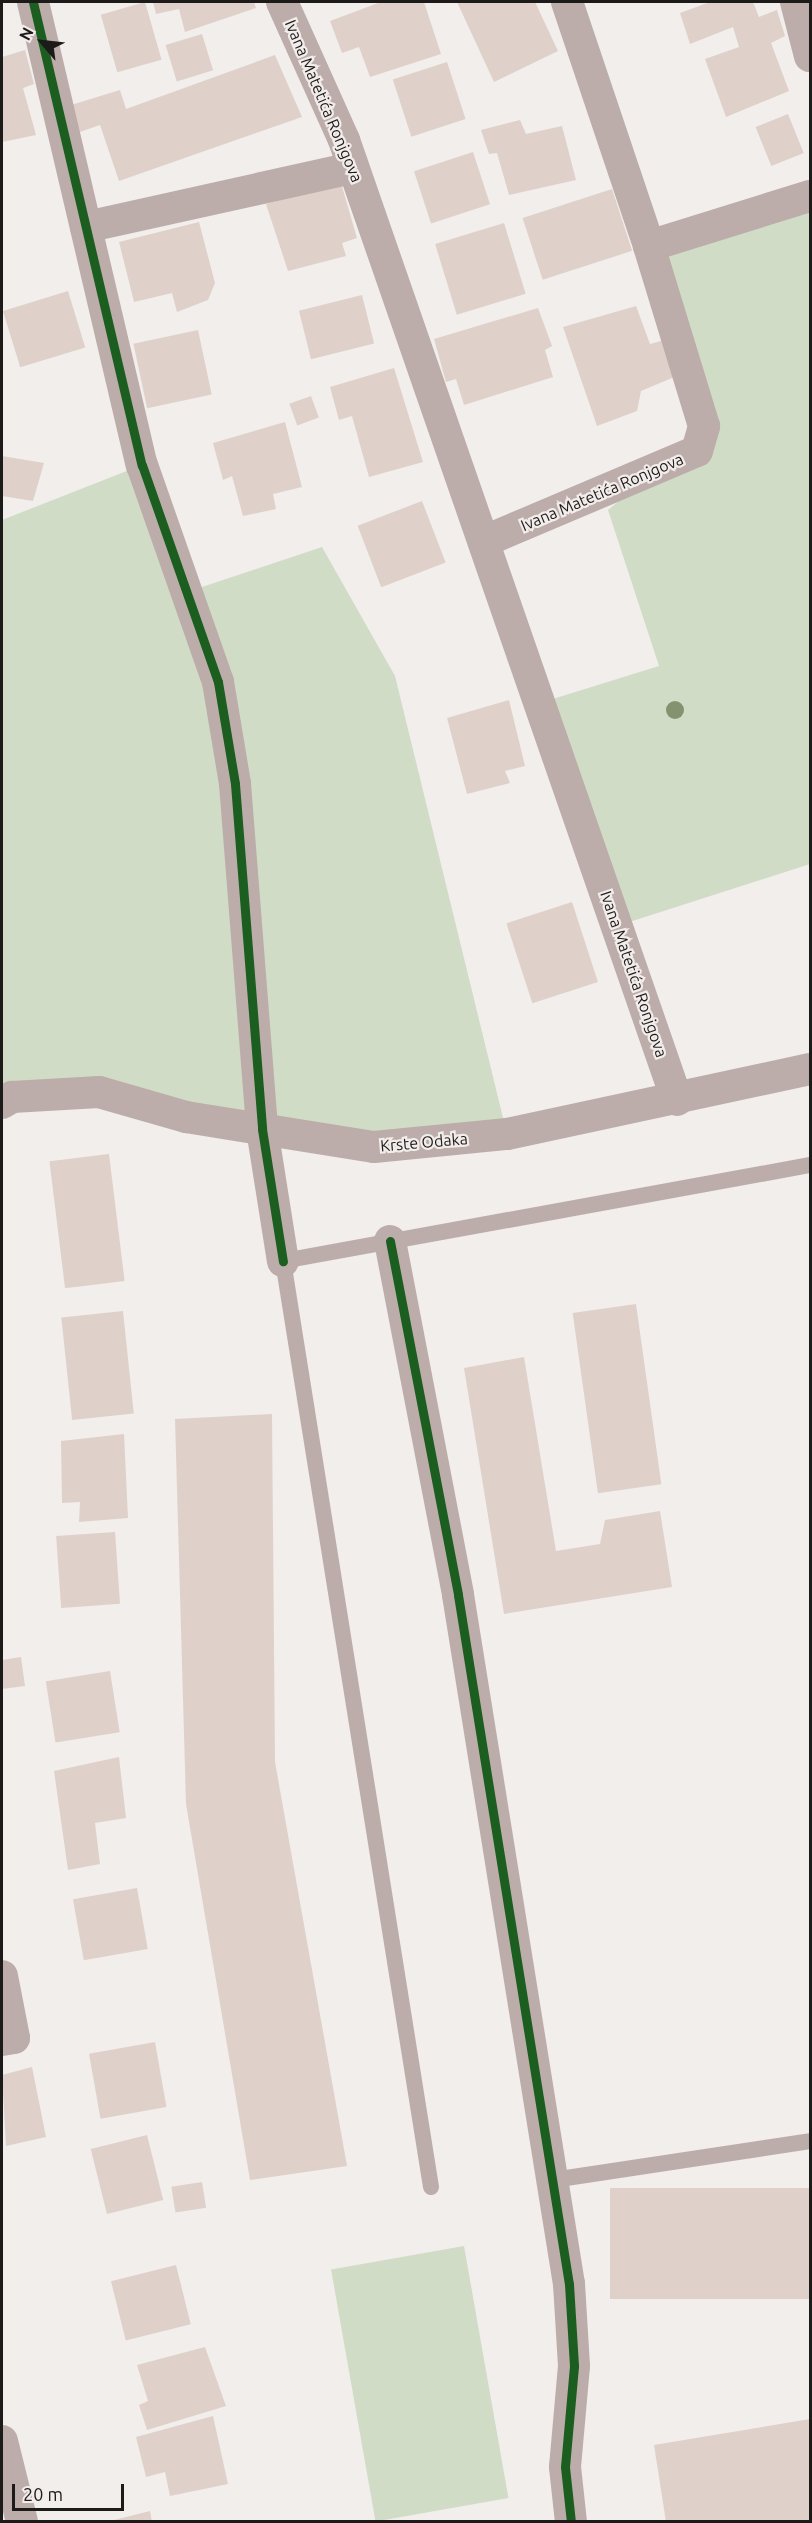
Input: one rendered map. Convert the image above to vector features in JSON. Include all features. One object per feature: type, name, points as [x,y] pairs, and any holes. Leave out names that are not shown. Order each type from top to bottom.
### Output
[{"type":"street","points":[[33,2],[142,465],[218,682],[235,784],[262,1129],[283,1261]]},
{"type":"street","name":"Ivana Matetića Ronjgova","points":[[282,2],[353,168],[485,541],[677,1100]]},
{"type":"street","points":[[567,2],[649,246],[810,196]]},
{"type":"street","points":[[796,2],[810,56]]},
{"type":"street","points":[[86,227],[353,168]]},
{"type":"street","name":"Ivana Matetića Ronjgova","points":[[485,541],[697,451],[704,426],[649,246]]},
{"type":"street","name":"Krste Odaka","points":[[2,1103],[12,1097],[99,1092],[186,1117],[374,1147],[507,1134],[677,1100],[810,1069]]},
{"type":"street","points":[[390,1241],[458,1595],[569,2284],[574,2366],[565,2467],[571,2522]]},
{"type":"street","points":[[2,1976],[14,2038],[2,2040]]},
{"type":"street","points":[[2,2441],[22,2522]]},
{"type":"lane","points":[[431,2187],[283,1261],[810,1165]]},
{"type":"lane","points":[[553,2180],[810,2141]]},
{"type":"green space","points":[[810,208],[810,864],[617,926],[540,703],[659,666],[608,510],[653,473],[697,451],[649,246]]},
{"type":"green space","points":[[142,465],[184,593],[322,547],[395,676],[507,1134],[374,1147],[99,1092],[2,1103],[2,520]]},
{"type":"green space","points":[[464,2246],[508,2498],[376,2522],[331,2269]]},
{"type":"building","points":[[145,2],[162,60],[117,72],[101,15]]},
{"type":"building","points":[[153,2],[254,2],[256,8],[185,32],[179,9],[156,14]]},
{"type":"building","points":[[381,2],[424,2],[441,54],[370,77],[359,47],[342,53],[330,21]]},
{"type":"building","points":[[457,2],[535,2],[558,51],[494,82]]},
{"type":"building","points":[[710,2],[753,2],[759,17],[777,10],[785,36],[771,43],[789,91],[726,117],[705,59],[739,47],[733,27],[690,44],[680,13]]},
{"type":"building","points":[[202,34],[213,70],[177,81],[166,45]]},
{"type":"building","points":[[25,50],[34,84],[23,88],[36,135],[2,142],[2,57]]},
{"type":"building","points":[[275,55],[302,117],[119,181],[100,125],[77,133],[71,105],[120,90],[126,109]]},
{"type":"building","points":[[447,62],[466,119],[411,137],[393,80]]},
{"type":"building","points":[[788,114],[804,153],[771,166],[756,127]]},
{"type":"building","points":[[520,120],[526,134],[562,126],[576,180],[509,195],[497,153],[489,154],[481,130]]},
{"type":"building","points":[[473,152],[490,204],[431,223],[414,171]]},
{"type":"building","points":[[341,183],[357,238],[342,243],[346,256],[288,271],[266,204]]},
{"type":"building","points":[[612,189],[632,251],[543,280],[523,218]]},
{"type":"building","points":[[199,222],[215,283],[208,300],[177,312],[172,293],[134,302],[119,242]]},
{"type":"building","points":[[504,223],[526,294],[457,315],[435,244]]},
{"type":"building","points":[[68,291],[85,347],[20,367],[3,311]]},
{"type":"building","points":[[362,295],[374,344],[311,359],[299,311]]},
{"type":"building","points":[[636,306],[650,344],[668,339],[679,375],[641,391],[637,411],[597,426],[563,327]]},
{"type":"building","points":[[538,308],[552,346],[545,350],[553,377],[464,405],[456,379],[446,382],[434,339]]},
{"type":"building","points":[[198,330],[212,395],[147,408],[133,344]]},
{"type":"building","points":[[394,368],[423,462],[369,477],[352,416],[339,420],[330,387]]},
{"type":"building","points":[[311,396],[319,418],[297,425],[289,404]]},
{"type":"building","points":[[285,422],[302,487],[273,494],[276,509],[243,516],[232,476],[223,480],[213,443]]},
{"type":"building","points":[[2,456],[44,463],[33,501],[2,496]]},
{"type":"building","points":[[422,501],[446,563],[381,587],[358,526]]},
{"type":"building","points":[[509,700],[525,766],[505,771],[510,783],[467,794],[447,718]]},
{"type":"building","points":[[572,902],[598,982],[532,1003],[506,923]]},
{"type":"building","points":[[109,1154],[125,1281],[65,1288],[49,1161]]},
{"type":"building","points":[[636,1304],[661,1484],[598,1493],[573,1313]]},
{"type":"building","points":[[123,1311],[134,1413],[72,1420],[61,1317]]},
{"type":"building","points":[[524,1357],[556,1551],[600,1544],[605,1520],[660,1511],[672,1587],[504,1614],[464,1368]]},
{"type":"building","points":[[272,1414],[275,1762],[347,2166],[250,2180],[186,1804],[175,1419]]},
{"type":"building","points":[[124,1434],[128,1518],[79,1522],[80,1502],[62,1503],[61,1441]]},
{"type":"building","points":[[115,1532],[120,1604],[61,1608],[56,1536]]},
{"type":"building","points":[[21,1657],[25,1686],[2,1689],[2,1660]]},
{"type":"building","points":[[110,1671],[120,1732],[55,1742],[46,1681]]},
{"type":"building","points":[[119,1757],[126,1818],[95,1823],[100,1864],[68,1870],[54,1771]]},
{"type":"building","points":[[137,1888],[148,1949],[84,1960],[73,1899]]},
{"type":"building","points":[[155,2042],[166,2107],[100,2119],[89,2054]]},
{"type":"building","points":[[32,2067],[46,2137],[6,2146],[2,2075]]},
{"type":"building","points":[[147,2135],[163,2200],[107,2214],[91,2149]]},
{"type":"building","points":[[202,2182],[206,2208],[175,2213],[171,2187]]},
{"type":"building","points":[[610,2188],[810,2188],[810,2299],[610,2299]]},
{"type":"building","points":[[176,2265],[191,2324],[126,2340],[111,2281]]},
{"type":"building","points":[[205,2347],[226,2406],[147,2430],[139,2405],[148,2401],[137,2365]]},
{"type":"building","points":[[213,2416],[228,2484],[170,2496],[165,2472],[146,2477],[136,2437]]},
{"type":"building","points":[[810,2419],[810,2522],[666,2522],[654,2445]]},
{"type":"building","points":[[150,2511],[152,2522],[110,2522],[110,2521]]},
{"type":"cycle path","points":[[33,2],[142,465],[218,682],[235,784],[262,1129],[283,1261]]},
{"type":"cycle path","points":[[390,1241],[458,1595],[569,2284],[574,2366],[565,2467],[571,2522]]}]
